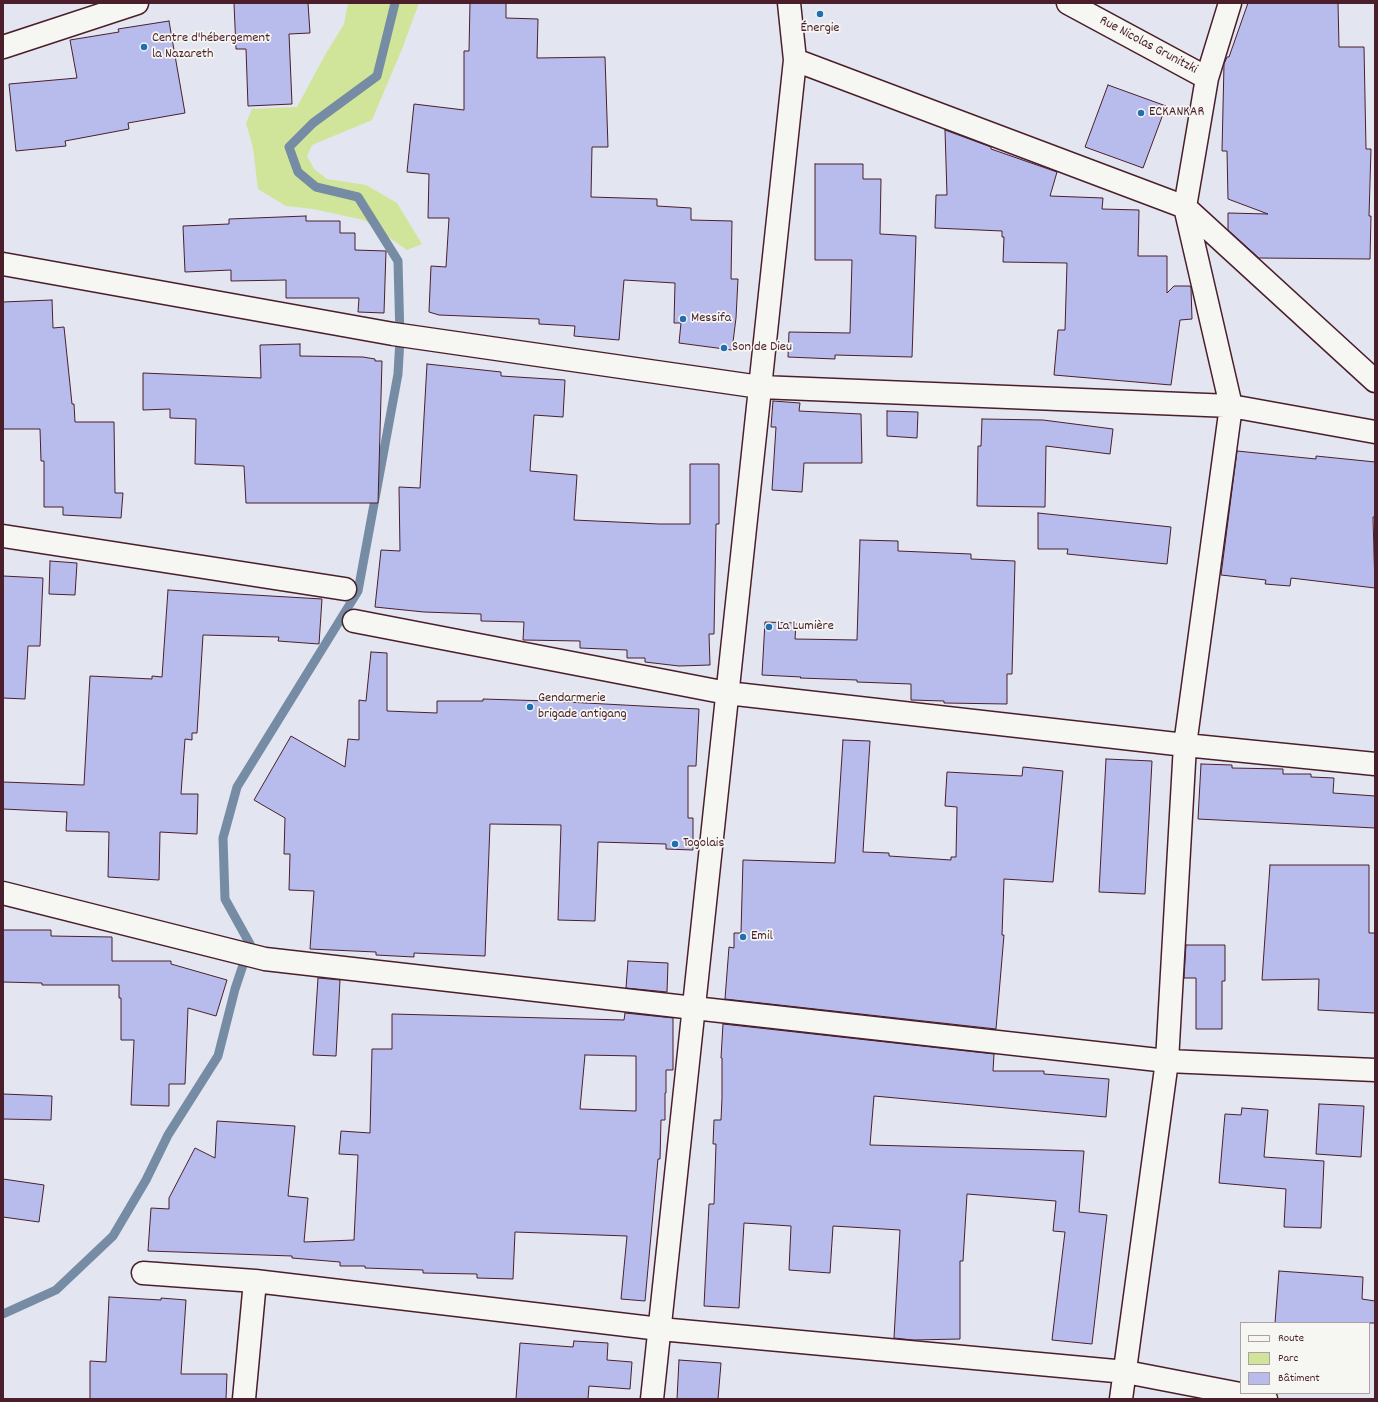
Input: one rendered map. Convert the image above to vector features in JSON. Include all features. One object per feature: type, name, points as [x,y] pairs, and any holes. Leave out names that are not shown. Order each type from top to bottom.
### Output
[{"type":"street","points":[[3,47],[137,3]]},
{"type":"street","points":[[652,1399],[794,60],[789,3]]},
{"type":"street","name":"Rue Nicolas Grunitzki","points":[[1068,3],[1207,78]]},
{"type":"street","points":[[1121,1399],[1126,1372],[1166,1061],[1185,745],[1231,406],[1185,207],[1207,78],[1230,3]]},
{"type":"street","points":[[794,60],[1185,207],[1375,381]]},
{"type":"street","points":[[3,264],[400,335],[760,387],[1231,406],[1375,432]]},
{"type":"street","points":[[3,536],[345,589]]},
{"type":"street","points":[[354,621],[728,693],[1185,745],[1375,764]]},
{"type":"street","points":[[3,893],[265,959],[1166,1061],[1375,1070]]},
{"type":"street","points":[[143,1273],[255,1281],[660,1329],[1126,1372],[1240,1394]]},
{"type":"street","points":[[244,1399],[255,1281]]},
{"type":"street","points":[[1240,1394],[1266,1399]]},
{"type":"green space","points":[[348,3],[419,3],[402,49],[372,120],[312,145],[307,156],[314,169],[327,179],[366,185],[397,203],[422,244],[407,250],[364,220],[313,209],[286,206],[258,189],[253,148],[246,123],[252,109],[297,107],[325,55],[344,24]]},
{"type":"building","points":[[234,3],[308,3],[310,33],[289,34],[292,104],[248,106],[246,49],[236,49]]},
{"type":"building","points":[[470,3],[506,3],[506,18],[538,19],[537,58],[605,57],[608,147],[592,147],[591,197],[657,199],[657,206],[691,208],[691,220],[732,221],[731,279],[738,279],[736,318],[732,350],[679,343],[681,323],[674,323],[675,283],[624,280],[619,340],[574,336],[575,326],[539,324],[539,319],[439,315],[429,312],[431,266],[446,267],[449,218],[428,218],[429,174],[407,172],[414,104],[464,110],[464,51],[469,51]]},
{"type":"building","points":[[1248,3],[1338,3],[1339,47],[1364,47],[1366,149],[1371,149],[1369,216],[1371,216],[1370,259],[1259,258],[1228,230],[1228,213],[1268,214],[1228,199],[1227,151],[1222,151],[1224,64],[1227,57],[1229,57]]},
{"type":"building","points":[[169,21],[185,113],[128,123],[129,129],[65,141],[66,146],[16,151],[9,84],[77,78],[70,40],[119,32],[118,29]]},
{"type":"building","points":[[1108,85],[1166,106],[1143,168],[1085,147]]},
{"type":"building","points":[[945,130],[991,147],[991,149],[1057,172],[1050,196],[1103,198],[1102,209],[1139,210],[1138,256],[1167,256],[1167,293],[1174,286],[1190,286],[1191,288],[1192,319],[1180,320],[1171,385],[1054,375],[1058,330],[1065,330],[1067,263],[1003,262],[1004,237],[1002,237],[1002,231],[935,228],[936,195],[947,195]]},
{"type":"building","points":[[815,164],[863,164],[863,179],[881,179],[880,234],[916,236],[912,357],[835,355],[835,359],[788,357],[789,332],[850,333],[852,260],[815,260]]},
{"type":"building","points":[[306,216],[306,221],[340,221],[340,233],[355,233],[355,250],[386,251],[384,313],[358,312],[359,298],[286,298],[286,280],[231,281],[231,270],[185,272],[183,226],[229,224],[229,219]]},
{"type":"building","points":[[52,300],[53,328],[64,327],[75,422],[114,422],[115,493],[123,493],[121,518],[63,515],[63,507],[44,507],[44,461],[41,461],[40,429],[3,429],[3,302]]},
{"type":"building","points":[[300,344],[300,356],[363,357],[375,359],[375,361],[382,361],[378,503],[246,503],[244,466],[195,464],[196,419],[170,418],[170,409],[143,410],[143,373],[261,378],[260,345]]},
{"type":"building","points":[[427,364],[501,372],[501,376],[565,380],[563,417],[534,415],[530,471],[577,475],[574,520],[690,524],[690,464],[719,464],[719,524],[716,524],[714,634],[709,634],[710,665],[679,666],[645,662],[645,658],[627,658],[627,650],[580,648],[580,641],[523,640],[524,622],[481,621],[481,614],[424,612],[375,607],[381,550],[400,551],[399,487],[420,488]]},
{"type":"building","points":[[773,401],[800,403],[799,411],[861,414],[862,463],[804,463],[802,492],[772,490],[776,427],[771,427]]},
{"type":"building","points":[[887,411],[918,412],[917,438],[887,436]]},
{"type":"building","points":[[982,419],[1043,420],[1113,429],[1110,454],[1046,446],[1045,507],[977,506],[978,446],[981,446]]},
{"type":"building","points":[[1237,451],[1316,459],[1316,456],[1375,462],[1375,517],[1373,517],[1375,588],[1291,578],[1290,586],[1265,584],[1266,580],[1221,575]]},
{"type":"building","points":[[1038,513],[1171,527],[1167,564],[1067,554],[1068,549],[1038,549]]},
{"type":"building","points":[[860,540],[898,541],[898,551],[971,554],[971,559],[1015,561],[1012,674],[1007,674],[1007,704],[944,703],[944,701],[911,700],[911,684],[857,682],[857,680],[762,675],[765,622],[796,623],[795,639],[857,640]]},
{"type":"building","points":[[50,561],[77,563],[75,595],[49,594]]},
{"type":"building","points":[[3,576],[43,578],[40,646],[28,646],[25,699],[3,698]]},
{"type":"building","points":[[168,590],[322,599],[319,644],[278,641],[279,637],[203,635],[197,733],[192,733],[192,740],[185,739],[181,794],[198,794],[197,834],[160,832],[159,880],[108,877],[109,832],[66,831],[67,812],[3,809],[3,782],[84,785],[90,676],[152,679],[152,676],[162,677]]},
{"type":"building","points":[[371,652],[387,653],[387,711],[437,713],[437,701],[483,701],[483,699],[699,709],[696,766],[688,766],[688,818],[693,818],[693,850],[666,849],[666,844],[598,842],[595,921],[558,920],[561,825],[490,824],[485,956],[414,953],[414,957],[376,955],[376,952],[310,949],[314,891],[289,890],[290,854],[284,854],[285,818],[254,800],[291,736],[345,767],[348,739],[359,740],[359,700],[366,701]]},
{"type":"building","points":[[843,740],[870,741],[863,852],[889,853],[889,856],[951,860],[951,857],[956,857],[957,807],[945,806],[947,772],[1022,776],[1023,767],[1063,771],[1053,882],[1004,879],[1002,935],[1004,935],[996,1029],[725,999],[729,947],[734,948],[734,933],[741,933],[743,860],[835,863]]},
{"type":"building","points":[[1106,759],[1152,761],[1145,894],[1099,892]]},
{"type":"building","points":[[1201,764],[1232,765],[1232,768],[1283,769],[1283,774],[1311,774],[1311,777],[1334,778],[1333,793],[1375,796],[1375,828],[1198,819]]},
{"type":"building","points":[[1270,865],[1369,865],[1369,933],[1375,933],[1375,1013],[1318,1010],[1319,979],[1262,980]]},
{"type":"building","points":[[3,930],[51,930],[51,936],[112,937],[112,961],[171,961],[171,964],[227,980],[216,1016],[188,1008],[185,1084],[169,1084],[169,1106],[131,1105],[134,1040],[121,1040],[121,998],[119,998],[119,985],[42,985],[42,983],[3,982]]},
{"type":"building","points":[[1186,945],[1225,945],[1225,981],[1222,981],[1222,1029],[1196,1029],[1196,978],[1184,978]]},
{"type":"building","points":[[628,961],[668,963],[667,992],[626,988]]},
{"type":"building","points":[[318,978],[340,980],[336,1056],[313,1055]]},
{"type":"building","points":[[625,1013],[673,1018],[673,1070],[666,1070],[665,1120],[661,1120],[660,1159],[658,1159],[645,1301],[621,1299],[627,1236],[515,1232],[513,1279],[477,1278],[477,1274],[423,1273],[423,1270],[365,1268],[365,1266],[340,1266],[340,1262],[292,1258],[292,1256],[148,1251],[151,1208],[169,1209],[169,1198],[195,1148],[215,1158],[217,1121],[295,1126],[288,1196],[308,1198],[304,1242],[354,1240],[358,1155],[339,1154],[341,1131],[370,1133],[372,1049],[392,1049],[392,1014],[624,1020]],"holes":[[[585,1055],[636,1056],[636,1111],[580,1109]]]},
{"type":"building","points":[[723,1024],[994,1054],[993,1071],[1044,1071],[1044,1074],[1109,1079],[1106,1117],[874,1096],[870,1145],[1084,1151],[1079,1212],[1107,1215],[1092,1344],[1052,1340],[1065,1232],[1053,1231],[1056,1201],[967,1194],[963,1261],[960,1261],[960,1339],[913,1340],[894,1338],[900,1230],[833,1226],[830,1273],[789,1270],[791,1226],[744,1223],[739,1308],[704,1306],[709,1204],[714,1204],[716,1144],[713,1144],[714,1120],[721,1120],[721,1058]]},
{"type":"building","points":[[3,1094],[52,1096],[51,1120],[3,1119]]},
{"type":"building","points":[[1319,1104],[1364,1106],[1361,1157],[1316,1154]]},
{"type":"building","points":[[1242,1108],[1268,1110],[1264,1157],[1324,1161],[1321,1228],[1284,1227],[1286,1189],[1219,1183],[1225,1114],[1241,1115]]},
{"type":"building","points":[[3,1179],[44,1185],[39,1222],[3,1217]]},
{"type":"building","points":[[1279,1271],[1363,1277],[1362,1299],[1375,1301],[1375,1323],[1275,1322]]},
{"type":"building","points":[[109,1297],[186,1300],[181,1374],[227,1374],[226,1399],[90,1399],[90,1361],[106,1362]]},
{"type":"building","points":[[574,1341],[608,1343],[607,1360],[632,1362],[630,1389],[589,1386],[588,1399],[516,1399],[520,1343],[573,1347]]},
{"type":"building","points":[[679,1360],[721,1363],[718,1399],[677,1399]]},
{"type":"waterway","points":[[3,1314],[56,1290],[113,1236],[146,1180],[168,1135],[218,1056],[235,989],[250,944],[225,899],[223,838],[237,787],[358,591],[398,374],[400,339],[398,261],[358,197],[316,187],[298,172],[289,147],[313,123],[377,76],[395,3]]},
{"type":"place","name":"Énergie","points":[[820,14]]},
{"type":"place","name":"Centre d'hébergement la Nazareth","points":[[144,47]]},
{"type":"place","name":"ECKANKAR","points":[[1141,113]]},
{"type":"place","name":"Messifa","points":[[683,319]]},
{"type":"place","name":"Son de Dieu","points":[[724,348]]},
{"type":"place","name":"La Lumière","points":[[769,627]]},
{"type":"place","name":"Gendarmerie brigade antigang","points":[[530,707]]},
{"type":"place","name":"Togolais","points":[[675,844]]},
{"type":"place","name":"Emil","points":[[743,937]]}]
